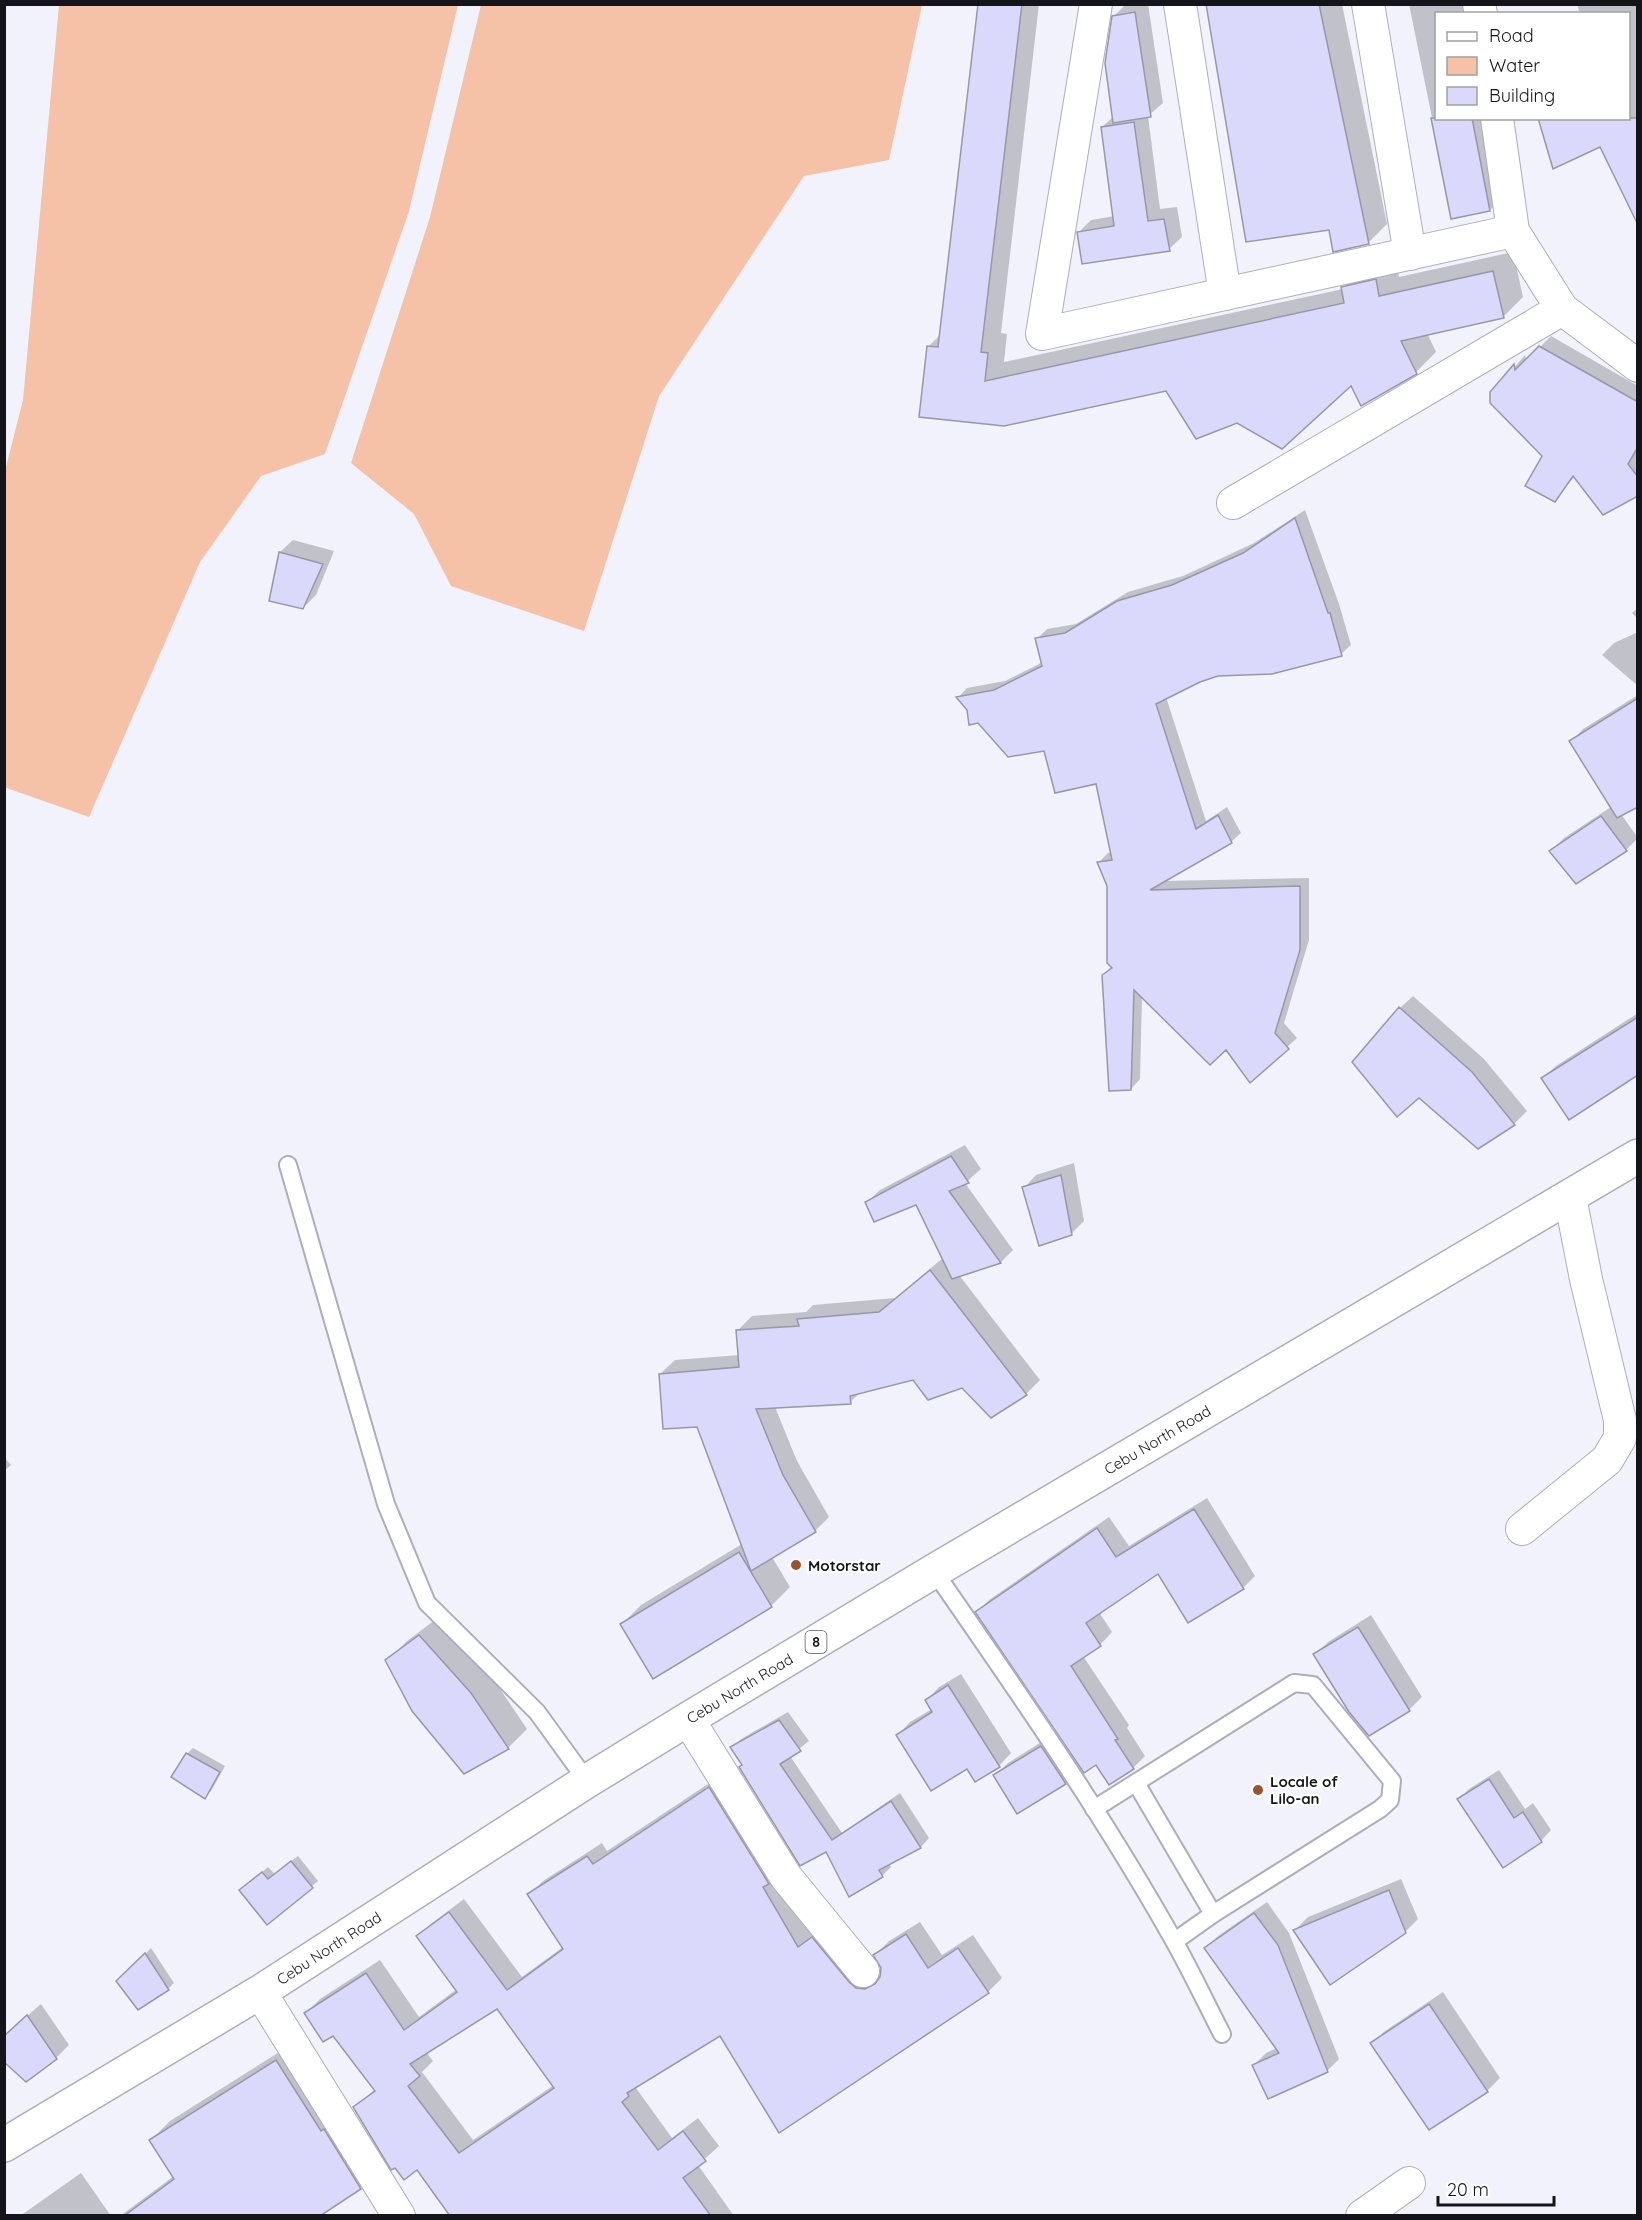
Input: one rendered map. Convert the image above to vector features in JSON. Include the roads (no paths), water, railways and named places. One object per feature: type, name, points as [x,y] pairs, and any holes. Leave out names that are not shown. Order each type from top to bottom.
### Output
[{"type":"main road","name":"Cebu North Road","points":[[4,2145],[260,1992],[587,1780],[934,1571],[1638,1156]]},
{"type":"street","points":[[1096,4],[1042,334],[1513,231]]},
{"type":"street","points":[[1180,4],[1226,294]]},
{"type":"street","points":[[1368,4],[1410,254]]},
{"type":"street","points":[[1497,120],[1513,231],[1562,309],[1638,366]]},
{"type":"street","points":[[1233,503],[1562,309]]},
{"type":"street","points":[[1522,1529],[1607,1460],[1620,1438],[1620,1420],[1586,1279],[1570,1197]]},
{"type":"street","points":[[688,1719],[786,1877],[863,1971]]},
{"type":"street","points":[[260,1992],[399,2216]]},
{"type":"street","points":[[1362,2216],[1408,2183]]},
{"type":"lane","points":[[288,1165],[386,1504],[427,1603],[537,1712],[587,1780]]},
{"type":"lane","points":[[934,1571],[1025,1703],[1094,1809],[1174,1941],[1222,2034]]},
{"type":"lane","points":[[1094,1809],[1294,1683],[1313,1685],[1392,1780],[1390,1800],[1380,1809],[1174,1941]]},
{"type":"lane","points":[[1136,1783],[1213,1914]]},
{"type":"water","points":[[59,5],[458,5],[409,211],[325,454],[261,476],[200,562],[89,817],[4,787],[5,471],[23,400]]},
{"type":"water","points":[[481,5],[922,5],[889,160],[804,176],[659,396],[584,631],[451,586],[414,514],[351,463],[430,217]]},
{"type":"place","name":"Motorstar","points":[[796,1565]]},
{"type":"place","name":"Locale of Lilo-an","points":[[1258,1790]]}]
